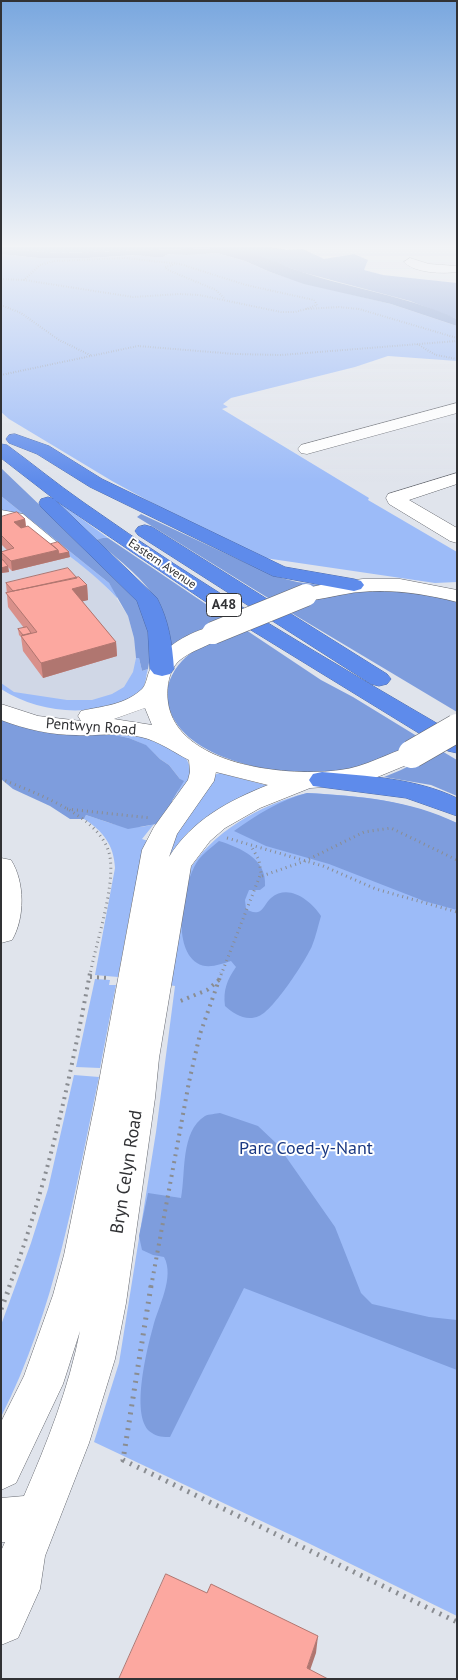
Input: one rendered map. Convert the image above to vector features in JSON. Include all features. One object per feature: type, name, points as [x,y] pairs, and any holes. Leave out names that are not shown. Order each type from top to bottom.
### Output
[{"type":"highway","points":[[6,439],[44,450],[96,483],[263,565],[280,572],[304,578],[354,585]]},
{"type":"highway","name":"Eastern Avenue","points":[[6,439],[106,506],[355,665],[457,724]]},
{"type":"highway","name":"Eastern Avenue","points":[[6,439],[84,512],[193,585],[334,675],[457,746]]},
{"type":"highway","points":[[1,458],[146,598],[154,612],[160,633],[158,679]]},
{"type":"highway","points":[[314,780],[416,790],[438,798],[457,808]]},
{"type":"street","points":[[307,449],[457,408]]},
{"type":"street","points":[[457,478],[395,498],[457,537]]},
{"type":"street","points":[[1,516],[16,518],[61,558]]},
{"type":"street","name":"Pentwyn Road","points":[[1,699],[39,712],[59,716],[100,715],[132,706],[144,700],[181,650],[213,633],[306,595],[326,589],[354,585],[402,586],[453,594]]},
{"type":"street","points":[[158,679],[157,708],[164,725],[191,750]]},
{"type":"street","name":"Pentwyn Road","points":[[1,711],[46,725],[77,728],[115,727],[144,730],[158,734],[226,767],[278,779],[314,780]]},
{"type":"street","points":[[314,780],[341,778],[376,770],[412,754],[457,728]]},
{"type":"street","name":"Bryn Celyn Road","points":[[1,1468],[42,1384],[73,1295],[85,1245],[110,1112],[156,850],[164,833],[201,781],[203,772],[191,750]]},
{"type":"street","name":"Bryn Celyn Road","points":[[1,1621],[17,1589],[16,1542],[68,1443],[95,1359],[109,1284],[138,1098],[142,1058],[178,866],[195,839],[219,820],[269,795],[314,780]]},
{"type":"street","points":[[1,867],[7,895],[1,933]]},
{"type":"path","points":[[38,325],[59,340],[93,356]]},
{"type":"path","points":[[414,325],[457,338]]},
{"type":"path","points":[[1,375],[138,346],[235,354],[281,355],[457,341]]},
{"type":"path","points":[[416,344],[428,353],[444,358],[457,359]]},
{"type":"path","points":[[1,779],[65,809],[92,827],[104,840],[111,858],[111,867],[90,977],[51,1153],[31,1227],[1,1309]]},
{"type":"path","points":[[65,809],[156,818]]},
{"type":"path","points":[[457,860],[391,828],[364,832],[305,860],[262,876],[256,884],[200,1034],[189,1082],[156,1260],[123,1460],[457,1622]]},
{"type":"path","points":[[220,836],[305,860],[376,889],[457,912]]},
{"type":"path","points":[[251,846],[262,864],[262,876]]},
{"type":"path","points":[[174,1003],[207,990],[219,980]]},
{"type":"shaded area","points":[[1,468],[140,601],[149,635],[148,669],[142,671],[139,658],[136,658],[134,638],[128,616],[109,583],[1,496]]},
{"type":"shaded area","points":[[1,509],[9,511],[76,560],[115,596],[128,616],[134,638],[136,686],[81,707],[14,693],[1,684]]},
{"type":"shaded area","points":[[141,514],[274,576],[319,585],[273,601],[137,517]]},
{"type":"shaded area","points":[[108,538],[228,619],[202,629],[168,648],[167,629],[163,613],[156,599],[136,575],[96,540]]},
{"type":"shaded area","points":[[408,590],[457,602],[457,712],[288,611],[314,600],[351,591]]},
{"type":"shaded area","points":[[243,628],[321,680],[353,697],[420,738],[372,763],[346,770],[319,773],[291,772],[245,764],[223,757],[202,747],[185,733],[173,717],[167,697],[170,680],[178,665],[192,652],[213,640]]},
{"type":"shaded area","points":[[1,716],[42,731],[69,735],[100,732],[129,738],[146,745],[184,781],[172,801],[175,804],[162,823],[128,829],[86,815],[84,819],[70,819],[50,806],[13,789],[1,779]]},
{"type":"shaded area","points":[[440,750],[457,760],[457,796],[431,785],[384,777],[401,770]]},
{"type":"shaded area","points":[[307,793],[384,800],[421,809],[457,823],[457,910],[424,901],[329,864],[266,846],[234,831],[278,804]]},
{"type":"shaded area","points":[[219,841],[244,851],[262,869],[265,886],[260,890],[249,890],[245,900],[246,909],[253,912],[260,911],[271,898],[285,892],[292,893],[306,900],[321,916],[312,946],[296,973],[272,1005],[265,1012],[254,1018],[240,1016],[225,1006],[226,985],[236,967],[231,961],[214,966],[201,965],[189,955],[184,943],[182,914],[187,885],[199,859]]},
{"type":"shaded area","points":[[220,1113],[258,1126],[277,1144],[335,1227],[361,1293],[372,1304],[429,1317],[457,1320],[457,1370],[244,1288],[170,1437],[158,1436],[145,1426],[141,1400],[144,1367],[150,1337],[167,1283],[168,1274],[164,1257],[142,1250],[139,1236],[148,1193],[181,1198],[186,1154],[191,1132],[205,1116]]},
{"type":"green space","points":[[1,325],[457,326],[457,361],[388,356],[355,367],[231,398],[223,404],[228,407],[222,409],[369,498],[368,500],[457,552],[457,582],[435,583],[258,557],[187,522],[112,481],[9,419],[1,412]]},
{"type":"green space","points":[[1,496],[109,583],[118,596],[117,598],[105,585],[78,563],[9,511],[6,513],[1,509]]},
{"type":"green space","points":[[60,503],[108,538],[96,540],[56,505]]},
{"type":"green space","points":[[136,658],[139,658],[142,671],[148,669],[145,684],[130,699],[117,704],[85,710],[56,709],[27,702],[1,689],[1,683],[14,692],[67,700],[92,700],[112,694],[124,687],[133,672]]},
{"type":"green space","points":[[42,731],[98,732],[69,735]]},
{"type":"green space","points":[[101,732],[136,733],[182,754],[192,772],[178,800],[174,798],[178,792],[180,779],[169,765],[145,745],[129,738]]},
{"type":"green space","points":[[220,773],[269,786],[190,832],[170,857],[164,857],[213,775]]},
{"type":"green space","name":"Parc Coed-y-Nant","points":[[307,793],[383,800],[419,809],[457,823],[457,1616],[94,1442],[119,1363],[156,1132],[175,986],[169,985],[187,874],[209,845],[239,822],[272,804]]},
{"type":"green space","points":[[86,815],[127,827],[154,824],[142,839],[148,841],[133,897],[118,977],[95,975],[115,868],[110,846],[97,828],[84,819]]},
{"type":"green space","points":[[95,979],[110,980],[109,985],[116,985],[100,1068],[76,1067]]},
{"type":"green space","points":[[74,1075],[99,1077],[72,1207],[36,1335],[20,1377],[1,1417],[1,1325],[31,1243],[48,1189]]},
{"type":"building","points":[[17,512],[25,519],[14,522],[21,528],[28,526],[58,550],[11,561],[1,552],[14,548],[1,535],[1,517]]},
{"type":"building","points":[[58,542],[69,552],[59,554],[58,550],[51,544]]},
{"type":"building","points":[[3,560],[8,566],[1,568],[1,561]]},
{"type":"building","points":[[68,568],[77,578],[13,591],[6,583]]},
{"type":"building","points":[[79,577],[87,585],[72,589],[116,642],[41,663],[21,636],[37,632],[6,593]]},
{"type":"building","points":[[27,627],[31,633],[23,635],[18,629]]},
{"type":"building","points":[[166,1574],[207,1593],[211,1584],[318,1636],[307,1668],[328,1679],[119,1679]]}]
